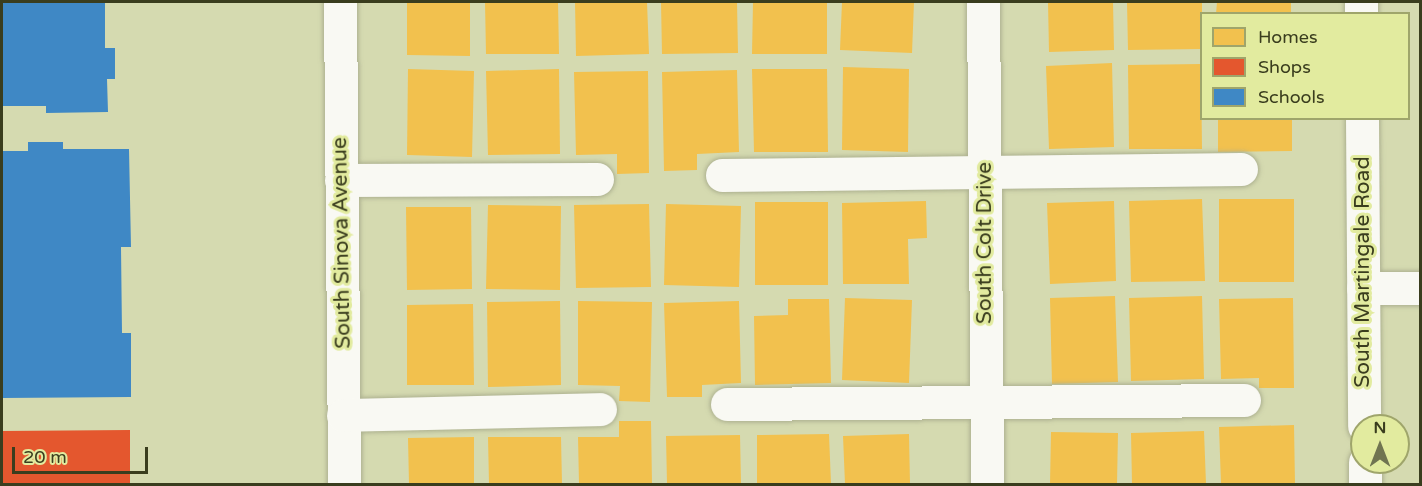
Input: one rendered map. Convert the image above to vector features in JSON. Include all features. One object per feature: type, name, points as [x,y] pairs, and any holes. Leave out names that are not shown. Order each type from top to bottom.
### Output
[{"type":"street","name":"South Sinova Avenue","points":[[340,2],[344,484]]},
{"type":"street","name":"South Colt Drive","points":[[982,2],[987,484]]},
{"type":"street","name":"South Martingale Road","points":[[1362,120],[1364,414]]},
{"type":"street","points":[[723,175],[1241,169]]},
{"type":"street","points":[[341,180],[597,179]]},
{"type":"street","points":[[1363,288],[1420,288]]},
{"type":"street","points":[[727,404],[1244,400]]},
{"type":"street","points":[[343,415],[600,409]]},
{"type":"building: Homes","points":[[407,2],[470,2],[470,56],[407,55]]},
{"type":"building: Homes","points":[[485,2],[558,2],[559,54],[486,54]]},
{"type":"building: Homes","points":[[575,2],[647,2],[649,54],[576,56]]},
{"type":"building: Homes","points":[[661,2],[737,2],[738,53],[662,54]]},
{"type":"building: Homes","points":[[753,2],[827,2],[827,54],[752,54]]},
{"type":"building: Homes","points":[[842,2],[914,2],[912,53],[840,50]]},
{"type":"building: Homes","points":[[1048,2],[1113,2],[1114,50],[1049,52]]},
{"type":"building: Homes","points":[[1127,2],[1202,2],[1200,49],[1128,50]]},
{"type":"building: Homes","points":[[1217,2],[1291,2],[1291,12],[1216,12]]},
{"type":"building: Homes","points":[[1112,63],[1114,147],[1049,149],[1046,66]]},
{"type":"building: Homes","points":[[1200,64],[1202,149],[1129,149],[1128,65]]},
{"type":"building: Homes","points":[[843,67],[909,69],[908,152],[842,150]]},
{"type":"building: Homes","points":[[408,69],[474,71],[472,157],[407,155]]},
{"type":"building: Homes","points":[[559,69],[560,154],[488,155],[486,71]]},
{"type":"building: Homes","points":[[752,69],[827,69],[828,152],[754,152]]},
{"type":"building: Homes","points":[[737,70],[739,152],[697,154],[697,170],[664,171],[662,72]]},
{"type":"building: Homes","points":[[648,71],[649,173],[617,174],[617,154],[576,155],[574,72]]},
{"type":"building: Homes","points":[[1218,120],[1292,120],[1292,151],[1218,152]]},
{"type":"building: Homes","points":[[1202,199],[1205,281],[1131,282],[1129,201]]},
{"type":"building: Homes","points":[[1219,199],[1294,199],[1294,282],[1219,282]]},
{"type":"building: Homes","points":[[926,201],[927,238],[908,239],[909,284],[843,284],[842,203]]},
{"type":"building: Homes","points":[[1114,201],[1116,281],[1050,284],[1047,203]]},
{"type":"building: Homes","points":[[755,202],[828,202],[828,285],[755,285]]},
{"type":"building: Homes","points":[[649,204],[651,287],[576,288],[574,205]]},
{"type":"building: Homes","points":[[666,204],[741,206],[739,287],[664,285]]},
{"type":"building: Homes","points":[[488,205],[561,206],[560,290],[486,289]]},
{"type":"building: Homes","points":[[406,207],[471,207],[472,289],[407,290]]},
{"type":"building: Homes","points":[[1115,296],[1118,382],[1052,384],[1050,298]]},
{"type":"building: Homes","points":[[1202,296],[1204,379],[1131,381],[1129,298]]},
{"type":"building: Homes","points":[[845,298],[912,300],[909,383],[842,380]]},
{"type":"building: Homes","points":[[1293,298],[1294,388],[1259,388],[1259,378],[1221,379],[1219,299]]},
{"type":"building: Homes","points":[[788,299],[829,299],[831,383],[755,385],[754,316],[788,315]]},
{"type":"building: Homes","points":[[560,301],[561,385],[488,387],[487,302]]},
{"type":"building: Homes","points":[[578,301],[652,302],[650,402],[619,401],[620,386],[578,385]]},
{"type":"building: Homes","points":[[739,301],[741,383],[702,385],[702,397],[667,397],[664,303]]},
{"type":"building: Homes","points":[[473,304],[474,385],[407,385],[407,305]]},
{"type":"building: Homes","points":[[619,421],[651,421],[652,484],[579,484],[578,437],[619,437]]},
{"type":"building: Homes","points":[[1294,425],[1295,484],[1221,484],[1219,427]]},
{"type":"building: Homes","points":[[1204,431],[1206,484],[1132,484],[1131,433]]},
{"type":"building: Homes","points":[[1051,432],[1118,433],[1117,484],[1050,484]]},
{"type":"building: Homes","points":[[829,434],[831,484],[757,484],[757,435]]},
{"type":"building: Homes","points":[[909,434],[910,484],[845,484],[843,436]]},
{"type":"building: Homes","points":[[740,435],[741,484],[667,484],[666,436]]},
{"type":"building: Homes","points":[[474,437],[474,484],[409,484],[408,438]]},
{"type":"building: Homes","points":[[488,437],[561,437],[562,484],[489,484]]},
{"type":"building: Shops","points":[[130,430],[130,484],[2,484],[2,431]]},
{"type":"building: Schools","points":[[2,2],[105,2],[105,48],[115,48],[115,79],[107,79],[108,112],[46,113],[46,106],[2,106]]},
{"type":"building: Schools","points":[[28,142],[63,142],[63,149],[129,149],[131,247],[121,247],[122,333],[131,333],[131,397],[2,398],[2,151],[28,151]]}]
